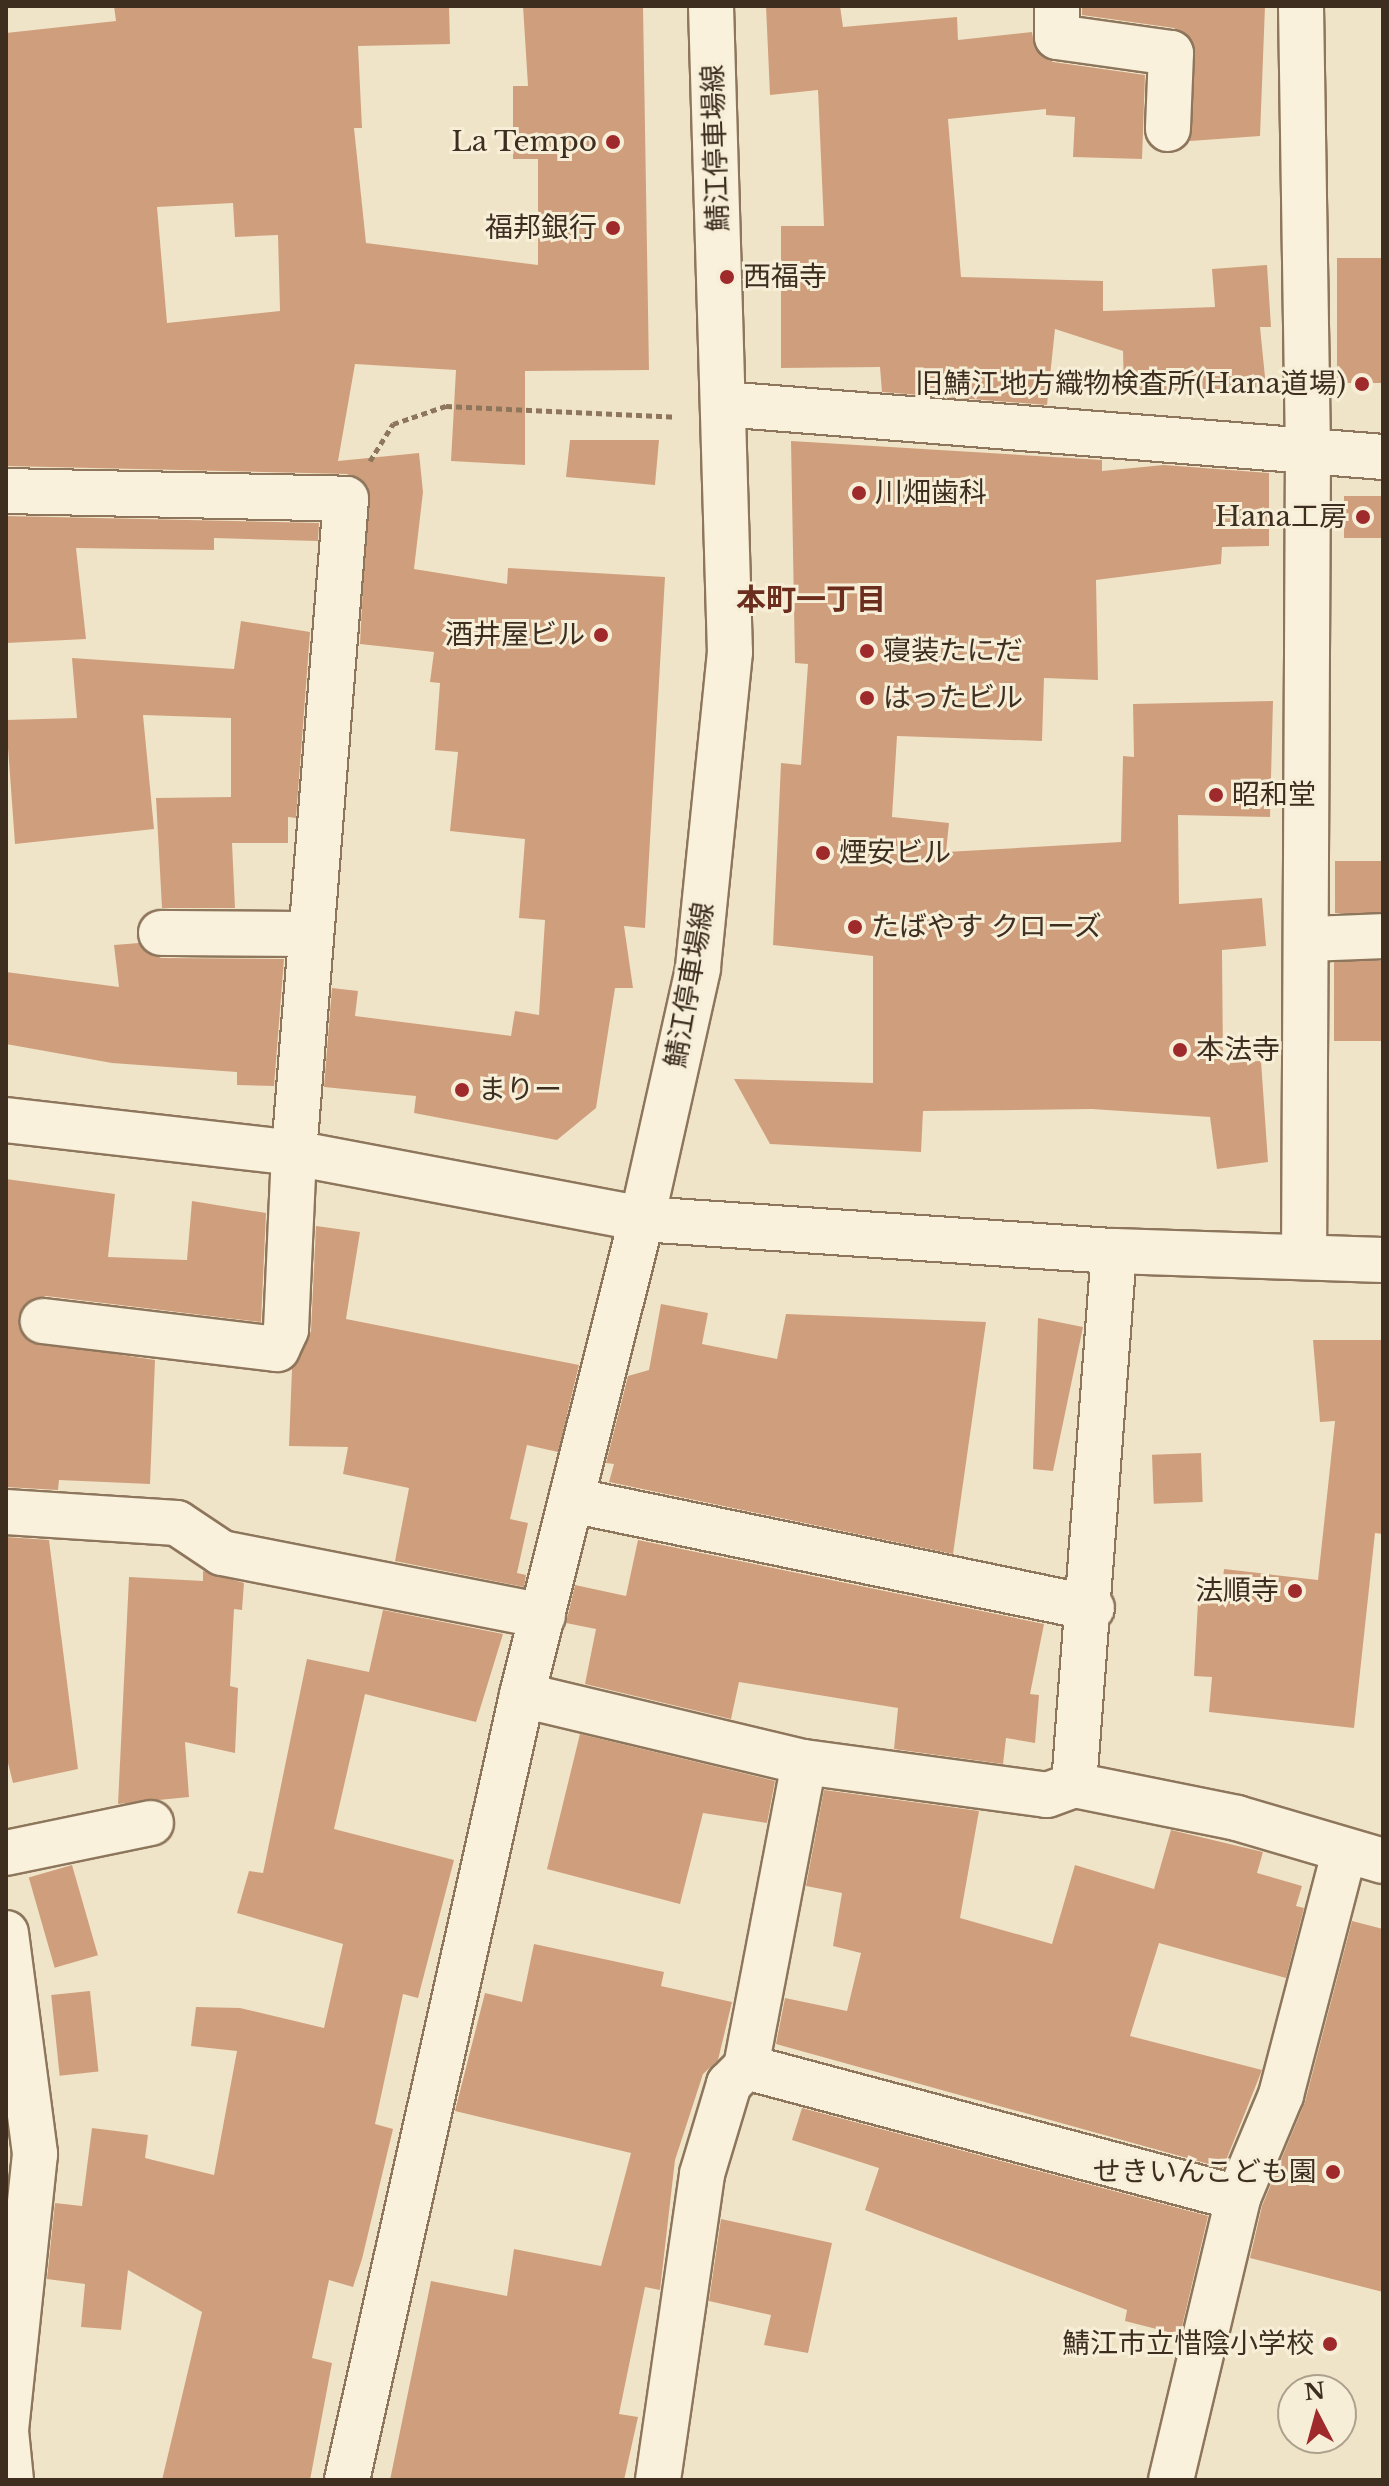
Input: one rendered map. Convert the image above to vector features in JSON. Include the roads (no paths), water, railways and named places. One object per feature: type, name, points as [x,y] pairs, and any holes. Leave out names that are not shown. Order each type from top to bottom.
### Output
[{"type":"street","name":"鯖江停車場線","points":[[347,2480],[522,1695],[642,1219],[698,969],[719,792],[730,652],[711,6]]},
{"type":"street","points":[[1057,6],[1057,37],[1171,53],[1168,129]]},
{"type":"street","points":[[1301,6],[1308,449],[1309,939],[1304,1257]]},
{"type":"street","points":[[723,412],[1308,449],[1383,457]]},
{"type":"street","points":[[6,491],[346,499],[294,1153],[286,1330],[277,1349],[43,1321]]},
{"type":"street","points":[[161,933],[311,934]]},
{"type":"street","points":[[1309,939],[1383,936]]},
{"type":"street","points":[[6,1120],[294,1153],[642,1219],[1114,1251],[1383,1260]]},
{"type":"street","points":[[1074,1785],[1092,1608],[1114,1251]]},
{"type":"street","points":[[571,1500],[1092,1608]]},
{"type":"street","points":[[6,1512],[177,1523],[222,1553],[543,1616]]},
{"type":"street","points":[[522,1695],[804,1762],[1047,1795],[1074,1785],[1237,1818],[1364,1857],[1281,2095],[1238,2198],[1171,2480]]},
{"type":"street","points":[[658,2480],[702,2174],[729,2084],[746,2067],[804,1762]]},
{"type":"street","points":[[6,1853],[151,1823]]},
{"type":"street","points":[[6,1933],[19,2116],[35,2154],[14,2248],[6,2431],[11,2480]]},
{"type":"street","points":[[746,2067],[1238,2198]]},
{"type":"place","name":"La Tempo","points":[[613,142]]},
{"type":"place","name":"福邦銀行","points":[[613,228]]},
{"type":"place","name":"西福寺","points":[[727,277]]},
{"type":"place","name":"旧鯖江地方織物検査所(Hana道場)","points":[[1362,384]]},
{"type":"place","name":"川畑歯科","points":[[859,493]]},
{"type":"place","name":"Hana工房","points":[[1363,517]]},
{"type":"place","name":"酒井屋ビル","points":[[601,635]]},
{"type":"place","name":"寝装たにだ","points":[[867,651]]},
{"type":"place","name":"はったビル","points":[[867,698]]},
{"type":"place","name":"昭和堂","points":[[1216,795]]},
{"type":"place","name":"煙安ビル","points":[[823,853]]},
{"type":"place","name":"たばやす クローズ","points":[[855,927]]},
{"type":"place","name":"本法寺","points":[[1180,1050]]},
{"type":"place","name":"まりー","points":[[462,1090]]},
{"type":"place","name":"法順寺","points":[[1295,1591]]},
{"type":"place","name":"せきいんこども園","points":[[1333,2172]]},
{"type":"place","name":"鯖江市立惜陰小学校","points":[[1330,2344]]},
{"type":"district","name":"本町一丁目","points":[[811,600]]}]
